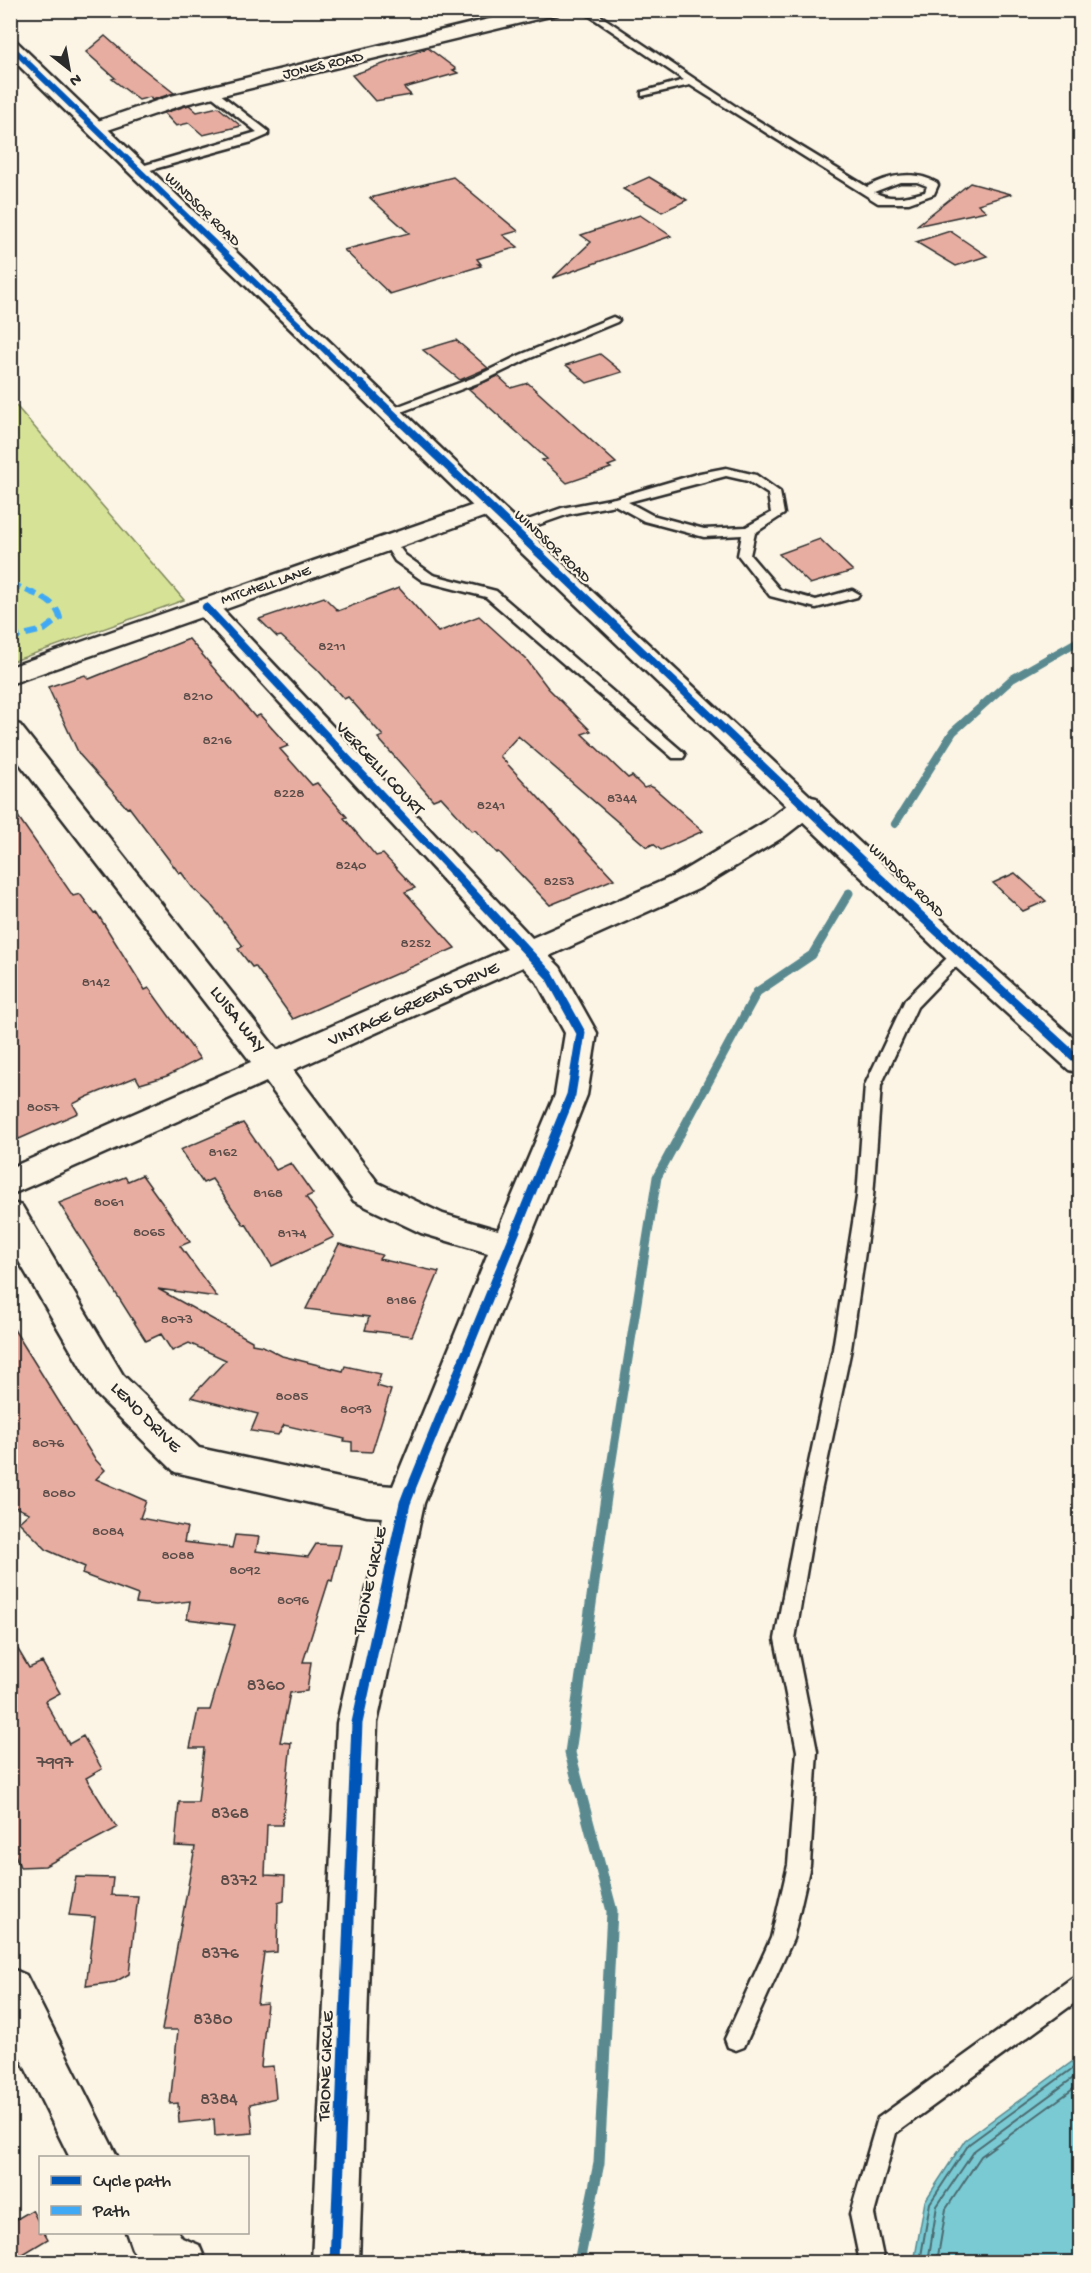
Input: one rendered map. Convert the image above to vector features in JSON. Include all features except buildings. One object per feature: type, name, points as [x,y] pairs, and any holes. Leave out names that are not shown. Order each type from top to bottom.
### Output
[{"type":"street","name":"JONES ROAD","points":[[96,128],[178,100],[551,10]]},
{"type":"street","name":"WINDSOR ROAD","points":[[10,46],[512,530],[806,805],[960,954],[1080,1062]]},
{"type":"street","name":"MITCHELL LANE","points":[[10,676],[488,507]]},
{"type":"street","name":"VERCELLI COURT","points":[[206,607],[529,954]]},
{"type":"street","name":"LUISA WAY","points":[[10,731],[272,1067],[366,1192],[434,1224],[508,1246]]},
{"type":"street","name":"VINTAGE GREENS DRIVE","points":[[10,1182],[529,954],[687,882],[775,829],[806,805]]},
{"type":"street","name":"TRIONE CIRCLE","points":[[335,2262],[357,1723],[405,1503],[571,1095],[581,1033],[549,975],[529,954]]},
{"type":"street","name":"LENO DRIVE","points":[[10,1215],[110,1385],[188,1461],[367,1500],[405,1503]]},
{"type":"street","points":[[10,1990],[94,2156]]},
{"type":"street","points":[[150,2234],[168,2259],[182,2262]]},
{"type":"lane","points":[[585,10],[689,82],[882,201],[909,200],[929,194],[933,185],[928,180],[909,178],[879,184],[868,191]]},
{"type":"lane","points":[[645,94],[689,82]]},
{"type":"lane","points":[[139,170],[264,134],[212,92]]},
{"type":"lane","points":[[389,412],[479,379],[524,357],[613,320]]},
{"type":"lane","points":[[512,530],[566,511],[617,501],[726,472],[752,478],[774,492],[778,514],[749,531],[704,533],[648,518],[617,501]]},
{"type":"lane","points":[[749,531],[744,555],[775,593],[816,604],[852,594]]},
{"type":"lane","points":[[389,542],[400,558],[428,578],[491,594],[678,755]]},
{"type":"lane","points":[[736,2039],[782,1939],[799,1865],[807,1750],[785,1639],[807,1515],[842,1348],[865,1197],[873,1085],[911,1004],[960,954]]},
{"type":"lane","points":[[872,2262],[862,2214],[886,2126],[1080,1986]]},
{"type":"green space","points":[[11,400],[184,600],[11,662]]},
{"type":"water","points":[[1080,2056],[1080,2262],[914,2262],[925,2201],[965,2140]]},
{"type":"waterway","points":[[895,824],[953,732],[1012,679],[1080,640]]},
{"type":"waterway","points":[[607,1491],[657,1177],[757,992],[812,955],[849,893]]},
{"type":"waterway","points":[[579,2262],[599,2163],[612,1911],[570,1753],[607,1490]]},
{"type":"marked path","points":[[10,582],[48,601],[58,611],[60,618],[44,630],[10,638]]},
{"type":"cycle path","points":[[10,46],[488,507],[960,954],[1080,1062]]},
{"type":"cycle path","points":[[206,607],[549,975],[581,1033],[571,1095],[405,1503],[357,1723],[335,2262]]}]
